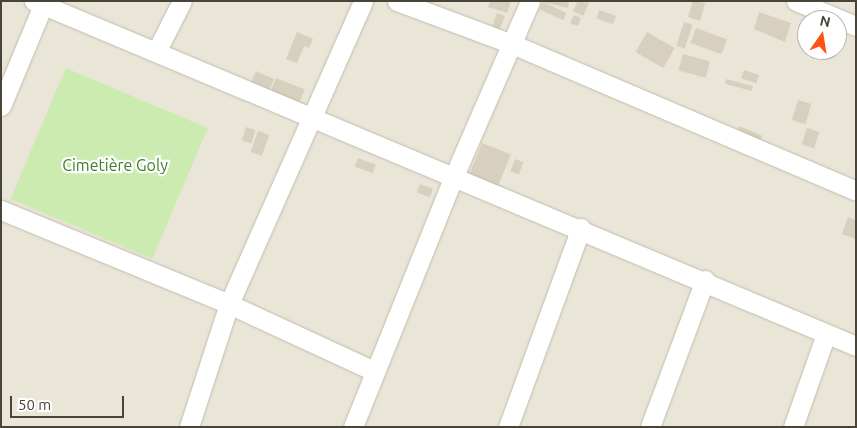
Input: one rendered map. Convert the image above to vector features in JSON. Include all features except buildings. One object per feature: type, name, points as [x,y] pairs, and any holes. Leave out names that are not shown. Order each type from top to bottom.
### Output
[{"type":"street","points":[[156,52],[182,1]]},
{"type":"street","points":[[189,427],[229,304],[314,116],[363,1]]},
{"type":"street","points":[[398,1],[512,44],[856,191]]},
{"type":"street","points":[[353,427],[454,176],[530,1]]},
{"type":"street","points":[[796,1],[856,26]]},
{"type":"street","points":[[1,106],[39,3],[705,280],[856,346]]},
{"type":"street","points":[[1,210],[229,304],[374,371]]},
{"type":"street","points":[[508,427],[581,228]]},
{"type":"street","points":[[650,427],[705,280]]},
{"type":"street","points":[[792,427],[826,334]]},
{"type":"shaded area","points":[[1,1],[856,1],[856,427],[1,427]]},
{"type":"green space","name":"Cimetière Goly","points":[[66,68],[208,128],[152,259],[11,199]]}]
